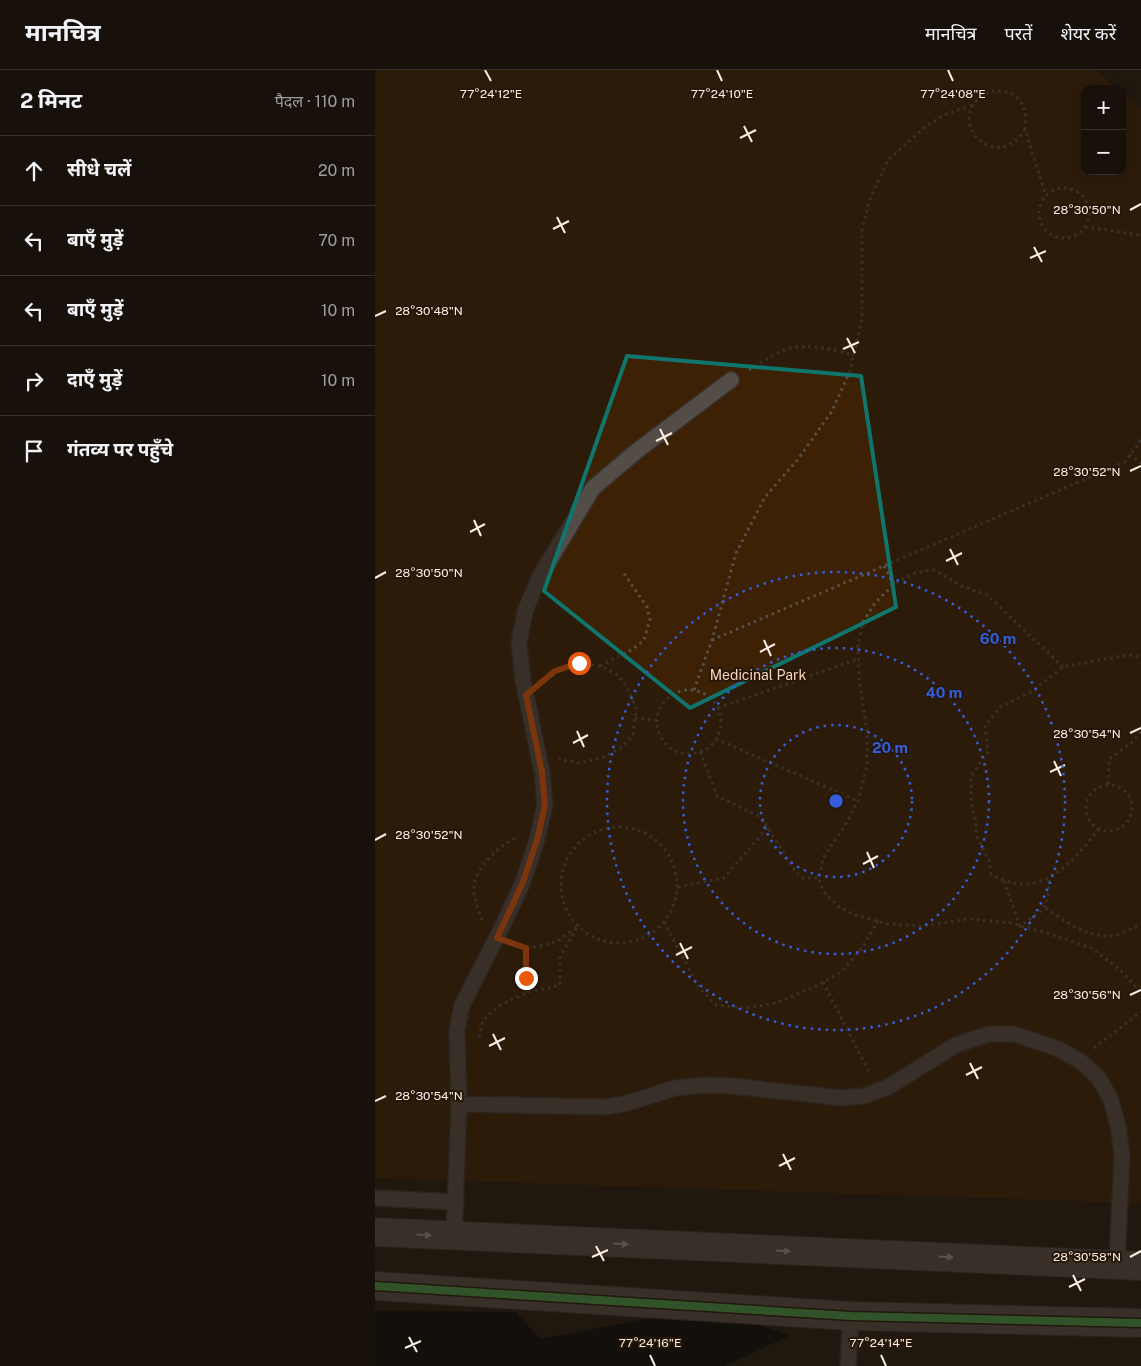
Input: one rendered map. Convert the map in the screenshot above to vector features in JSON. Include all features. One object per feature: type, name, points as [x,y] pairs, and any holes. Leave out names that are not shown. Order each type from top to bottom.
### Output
[{"type":"street","points":[[375,1232],[1129,1265]]},
{"type":"street","points":[[375,1286],[851,1316],[1141,1323]]},
{"type":"lane","points":[[455,1236],[459,1104],[457,1030],[462,1005],[497,938],[523,882],[545,805],[542,772],[526,695],[519,644],[525,611],[540,576],[593,488],[638,450],[731,380]]},
{"type":"lane","points":[[459,1104],[606,1106],[628,1103],[675,1088],[707,1085],[842,1098],[864,1096],[888,1086],[956,1045],[989,1034],[1014,1034],[1056,1048],[1079,1060],[1098,1077],[1111,1100],[1119,1126],[1129,1265]]},
{"type":"lane","points":[[376,1193],[456,1202]]},
{"type":"lane","points":[[848,1366],[851,1316]]},
{"type":"path","points":[[995,90],[1013,94],[1020,100],[1025,110],[1027,119],[1025,129],[1020,138],[1013,144],[994,148],[984,144],[977,139],[969,122],[973,105],[986,93],[995,90]]},
{"type":"path","points":[[693,690],[711,640],[736,553],[765,497],[799,458],[832,411],[851,371],[862,319],[862,229],[871,196],[888,160],[925,127],[946,114],[973,105]]},
{"type":"path","points":[[1025,129],[1046,196]]},
{"type":"path","points":[[1069,188],[1083,196],[1089,212],[1085,228],[1071,237],[1063,238],[1048,232],[1043,226],[1039,210],[1046,196],[1053,191],[1069,188]]},
{"type":"path","points":[[1085,228],[1141,234]]},
{"type":"path","points":[[731,380],[781,351],[801,346],[854,354]]},
{"type":"path","points":[[711,640],[1125,462],[1129,455],[1139,447],[1141,439]]},
{"type":"path","points":[[1129,455],[1141,463]]},
{"type":"path","points":[[884,566],[894,584]]},
{"type":"path","points":[[1063,667],[987,595],[962,586],[934,570],[915,573],[894,584],[875,603],[863,622],[858,645],[858,659],[867,732],[867,766],[858,800],[844,827],[823,858],[819,878],[823,891],[838,906],[855,915],[888,924],[923,926],[969,920],[1011,924],[1050,934],[1091,948],[1119,969],[1141,992]]},
{"type":"path","points":[[601,666],[633,649],[644,640],[650,619],[647,607],[623,572]]},
{"type":"path","points":[[1099,829],[1067,866],[1049,878],[1028,883],[1004,881],[991,874],[989,861],[977,837],[971,803],[971,776],[988,752],[985,726],[1000,707],[1029,693],[1063,667],[1127,655],[1141,657]]},
{"type":"path","points":[[718,708],[858,659]]},
{"type":"path","points":[[526,695],[555,671],[579,663],[601,666],[618,675],[628,689],[636,709],[633,735],[622,747],[602,758],[579,763],[555,758],[534,734]]},
{"type":"path","points":[[693,690],[704,693],[718,708],[721,718],[720,729],[717,739],[709,746],[700,752],[685,754],[670,748],[660,736],[657,720],[659,710],[665,701],[683,691],[693,690]]},
{"type":"path","points":[[635,718],[657,720]]},
{"type":"path","points":[[1108,784],[1109,759],[1134,741],[1141,730]]},
{"type":"path","points":[[717,739],[858,800]]},
{"type":"path","points":[[700,752],[717,796],[762,818],[795,871],[803,878],[819,878]]},
{"type":"path","points":[[1108,784],[1123,789],[1132,801],[1131,816],[1127,823],[1114,831],[1099,829],[1088,818],[1086,804],[1094,790],[1108,784]]},
{"type":"path","points":[[617,826],[636,829],[653,838],[667,851],[675,868],[677,887],[673,906],[664,922],[649,935],[631,942],[612,942],[593,937],[578,926],[567,910],[561,892],[562,873],[569,855],[582,840],[598,830],[617,826]]},
{"type":"path","points":[[677,887],[724,878],[768,828]]},
{"type":"path","points":[[539,829],[511,840],[493,853],[479,873],[473,887],[486,931],[497,938],[526,948],[556,942],[578,926]]},
{"type":"path","points":[[1020,926],[1046,908],[1049,896],[1049,878]]},
{"type":"path","points":[[1004,881],[1020,926]]},
{"type":"path","points":[[1046,908],[1081,931],[1099,935],[1116,935],[1141,924]]},
{"type":"path","points":[[664,922],[699,988],[716,1004],[746,1008],[776,1003],[841,972],[862,948],[878,921]]},
{"type":"path","points":[[479,1040],[483,1020],[500,1005],[526,993],[559,986],[560,958],[578,926]]},
{"type":"path","points":[[526,948],[526,993]]},
{"type":"path","points":[[823,982],[878,1090]]},
{"type":"path","points":[[1079,1060],[1141,1012]]},
{"type":"highlighted area","points":[[627,356],[861,376],[896,607],[690,708],[544,591]]},
{"type":"green space","name":"Medicinal Park","points":[[375,70],[1095,70],[1113,85],[1081,85],[1081,175],[1126,175],[1126,95],[1141,108],[1141,1203],[375,1178]]},
{"type":"shaded area","points":[[704,1308],[791,1335],[725,1366],[375,1366],[375,1311],[516,1312],[540,1339]]},
{"type":"cycle path","points":[[375,1286],[851,1316],[1141,1323]]},
{"type":"route","points":[[526,978],[526,948],[497,938],[523,882],[537,840],[545,805],[542,772],[526,695],[555,671],[579,663]]}]
